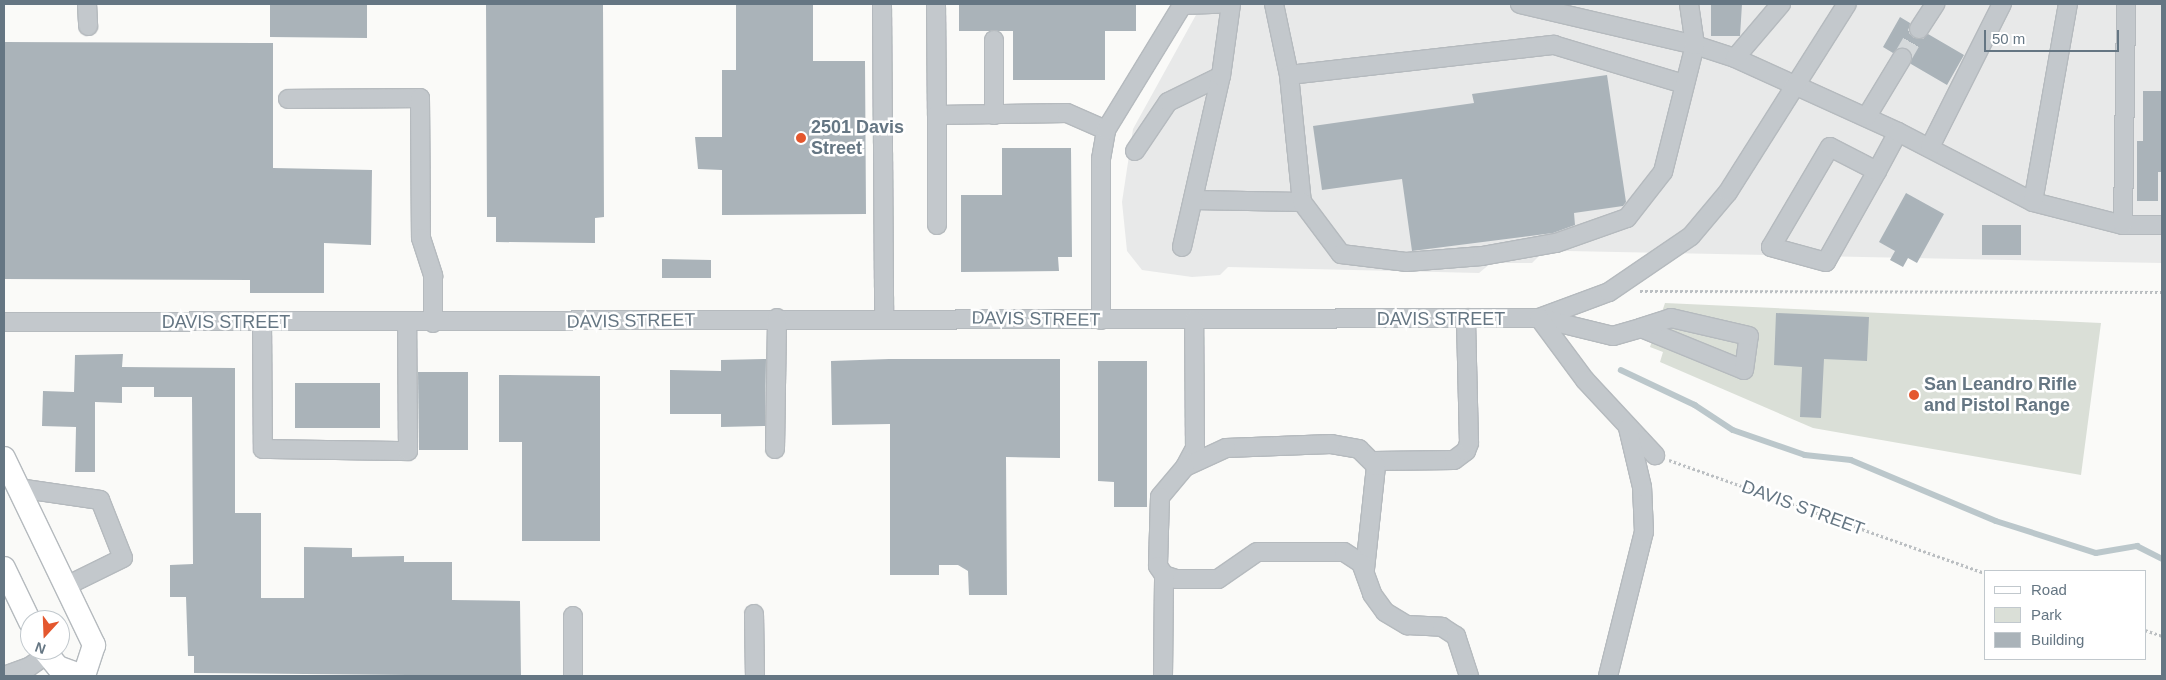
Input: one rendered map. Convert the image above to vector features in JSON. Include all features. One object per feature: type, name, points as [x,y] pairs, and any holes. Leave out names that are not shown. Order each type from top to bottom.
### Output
[{"type":"main road","points":[[4,458],[94,645],[83,676],[58,667],[52,660]]},
{"type":"main road","points":[[4,568],[24,610]]},
{"type":"street","points":[[87,4],[88,26]]},
{"type":"street","points":[[882,4],[884,318]]},
{"type":"street","points":[[936,4],[937,225]]},
{"type":"street","points":[[1101,320],[1101,158],[1106,130],[1183,4],[1219,4]]},
{"type":"street","points":[[1182,247],[1221,76],[1231,4]]},
{"type":"street","points":[[1274,4],[1289,74],[1302,202],[1342,254],[1406,262],[1482,256],[1556,243],[1627,218],[1663,172],[1695,45],[1689,4]]},
{"type":"street","points":[[1520,4],[1695,45],[1735,58],[1867,116],[2033,202],[2123,226],[2162,225]]},
{"type":"street","points":[[1735,58],[1781,4]]},
{"type":"street","points":[[1539,318],[1609,292],[1691,236],[1728,192],[1798,86],[1847,4]]},
{"type":"street","points":[[1920,29],[1935,4]]},
{"type":"street","points":[[1930,147],[2002,4]]},
{"type":"street","points":[[2033,202],[2068,4]]},
{"type":"street","points":[[2123,226],[2126,4]]},
{"type":"street","points":[[994,40],[994,115]]},
{"type":"street","points":[[1289,74],[1462,52],[1554,45],[1684,84]]},
{"type":"street","points":[[1867,116],[1902,58]]},
{"type":"street","points":[[1135,151],[1168,102],[1221,76]]},
{"type":"street","points":[[288,99],[420,98],[421,238],[432,276],[433,323]]},
{"type":"street","points":[[937,116],[1067,113],[1106,130]]},
{"type":"street","points":[[1877,171],[1830,147],[1771,247],[1826,262],[1877,171],[1898,132]]},
{"type":"street","points":[[1193,200],[1302,202]]},
{"type":"street","points":[[775,449],[777,318]]},
{"type":"street","name":"DAVIS STREET","points":[[4,322],[433,323],[777,318],[1194,320],[1539,318]]},
{"type":"street","points":[[1185,468],[1226,448],[1297,445],[1331,444],[1358,449],[1374,461],[1454,460],[1466,451],[1469,442],[1466,318]]},
{"type":"street","points":[[1539,318],[1612,336],[1671,318],[1749,336],[1744,370],[1641,328]]},
{"type":"street","points":[[1539,318],[1585,380],[1655,455]]},
{"type":"street","points":[[1194,320],[1195,448],[1185,468],[1160,497],[1158,566],[1164,574],[1176,579],[1218,579],[1245,558],[1268,552],[1344,552],[1365,569]]},
{"type":"street","points":[[262,322],[263,449],[408,452],[407,323]]},
{"type":"street","points":[[1608,676],[1644,532],[1642,487],[1627,426]]},
{"type":"street","points":[[1374,461],[1365,569],[1372,594],[1385,612],[1407,625],[1442,627],[1456,636],[1468,676]]},
{"type":"street","points":[[18,488],[100,500],[124,558],[66,586]]},
{"type":"street","points":[[1163,676],[1164,574]]},
{"type":"street","points":[[754,614],[755,676]]},
{"type":"street","points":[[573,616],[573,676]]},
{"type":"street","points":[[4,676],[29,667],[36,660]]},
{"type":"path","points":[[1609,292],[2162,292]]},
{"type":"path","name":"DAVIS STREET","points":[[1655,455],[1984,573]]},
{"type":"path","points":[[2146,630],[2162,636]]},
{"type":"shaded area","points":[[1202,4],[2162,4],[2162,263],[1567,251],[1541,254],[1532,263],[1491,263],[1479,273],[1228,267],[1220,275],[1192,277],[1142,270],[1127,251],[1122,202],[1133,129]]},
{"type":"green space","name":"San Leandro Rifle and Pistol Range","points":[[1665,303],[2101,323],[2081,475],[1813,428],[1660,362],[1663,352],[1650,347]]},
{"type":"building","points":[[270,4],[367,4],[367,38],[270,37]]},
{"type":"building","points":[[486,4],[603,4],[604,217],[595,218],[595,243],[496,242],[496,217],[487,217]]},
{"type":"building","name":"2501 Davis Street","points":[[736,4],[813,4],[813,61],[865,61],[866,214],[722,215],[722,170],[698,169],[695,137],[722,137],[722,70],[736,70]]},
{"type":"building","points":[[959,4],[1136,4],[1136,31],[1105,31],[1105,80],[1013,80],[1013,31],[959,31]]},
{"type":"building","points":[[1711,4],[1742,4],[1740,36],[1711,36]]},
{"type":"building","points":[[1900,17],[1910,23],[1909,33],[1914,38],[1928,34],[1964,55],[1947,85],[1911,64],[1911,53],[1907,49],[1893,53],[1883,47]]},
{"type":"building","points":[[4,42],[273,43],[273,168],[372,170],[371,245],[324,243],[324,293],[250,293],[250,280],[4,279]]},
{"type":"building","points":[[1607,75],[1626,202],[1623,206],[1574,213],[1575,225],[1553,233],[1412,251],[1402,179],[1322,190],[1313,126],[1474,103],[1472,94]]},
{"type":"building","points":[[2143,91],[2162,91],[2162,172],[2158,172],[2158,201],[2137,201],[2137,141],[2143,141]]},
{"type":"building","points":[[1002,148],[1071,148],[1072,257],[1058,257],[1059,271],[961,272],[961,195],[1002,195]]},
{"type":"building","points":[[1906,193],[1944,214],[1917,263],[1908,258],[1903,267],[1890,260],[1895,251],[1879,242]]},
{"type":"building","points":[[1982,225],[2021,225],[2021,255],[1982,255]]},
{"type":"building","points":[[662,259],[711,260],[711,278],[662,278]]},
{"type":"building","points":[[1776,313],[1869,317],[1867,361],[1824,359],[1821,418],[1800,417],[1802,367],[1774,365]]},
{"type":"building","points":[[123,354],[122,367],[235,368],[235,513],[261,513],[261,598],[304,598],[304,547],[352,548],[352,557],[404,556],[404,562],[452,562],[452,600],[520,601],[521,676],[194,673],[194,656],[188,656],[186,597],[170,597],[170,565],[193,564],[192,397],[154,397],[154,387],[122,387],[122,403],[95,402],[95,472],[75,472],[76,427],[42,426],[43,391],[74,392],[75,355]]},
{"type":"building","points":[[766,359],[765,426],[721,427],[721,414],[670,414],[670,370],[721,371],[721,360]]},
{"type":"building","points":[[1060,359],[1060,458],[1006,457],[1007,595],[969,595],[968,571],[958,565],[939,565],[939,575],[890,575],[890,424],[832,425],[831,361]]},
{"type":"building","points":[[1098,361],[1147,361],[1147,507],[1114,507],[1114,482],[1098,481]]},
{"type":"building","points":[[418,372],[468,372],[468,450],[419,450]]},
{"type":"building","points":[[499,375],[600,376],[600,541],[522,541],[522,442],[499,442]]},
{"type":"building","points":[[295,383],[380,383],[380,428],[295,428]]},
{"type":"waterway","points":[[1621,370],[1695,405],[1733,430],[1805,455],[1851,460],[1996,521],[2096,553],[2137,546],[2162,559]]},
{"type":"tunnel","points":[[1902,58],[1919,29]]},
{"type":"place","name":"2501 Davis Street","points":[[801,138]]},
{"type":"place","name":"San Leandro Rifle and Pistol Range","points":[[1914,395]]}]
